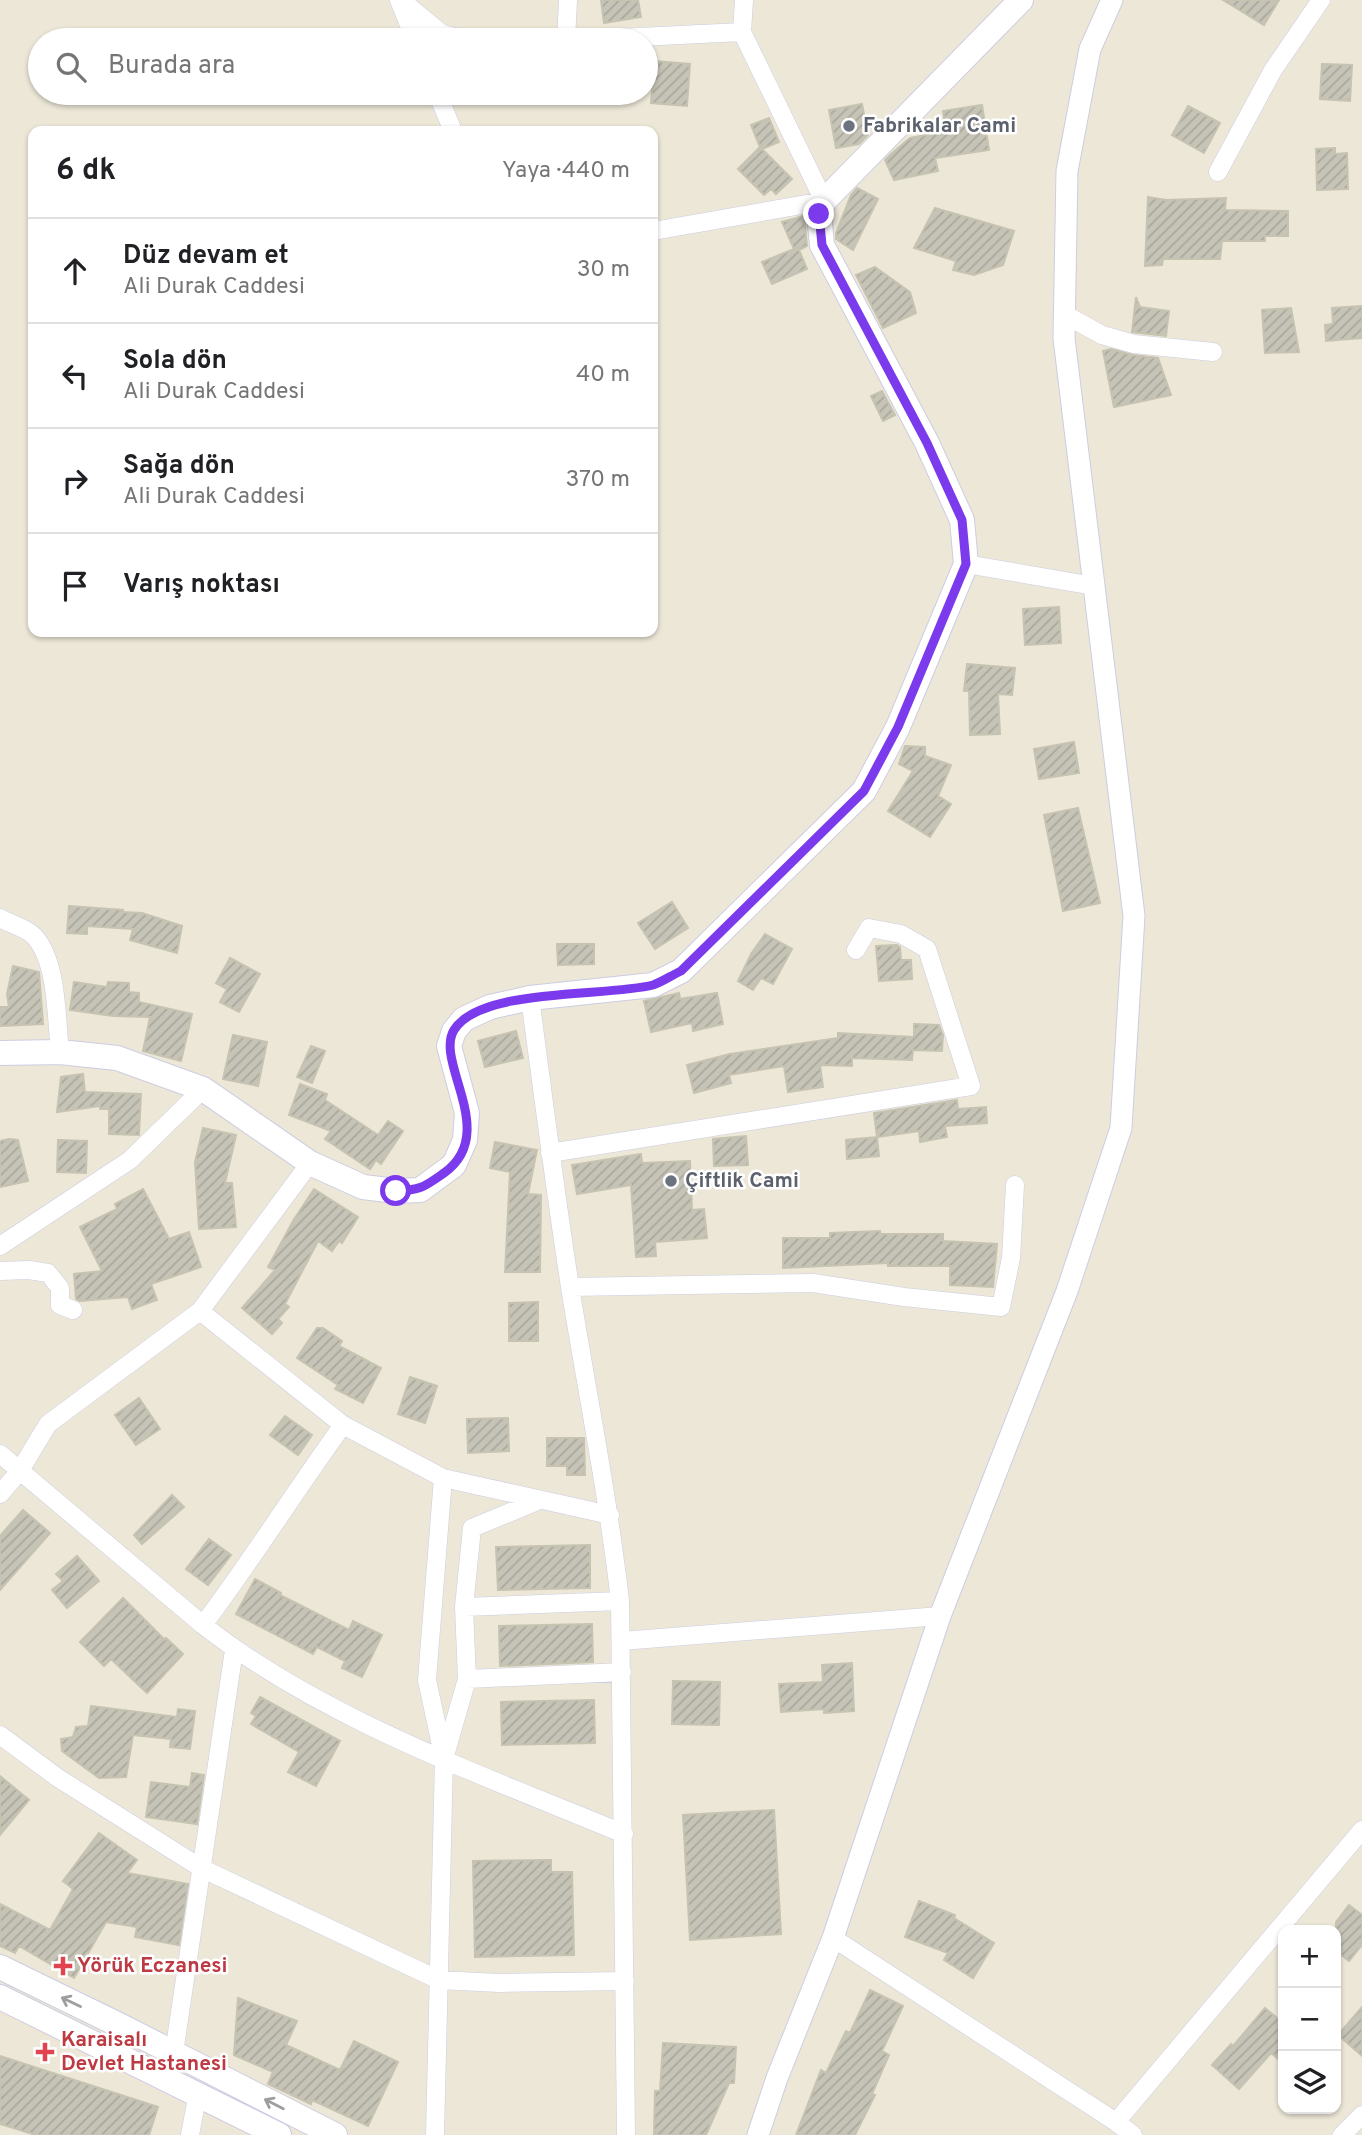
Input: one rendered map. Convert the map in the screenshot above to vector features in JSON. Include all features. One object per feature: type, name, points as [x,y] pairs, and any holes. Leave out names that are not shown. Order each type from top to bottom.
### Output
[{"type":"main road","points":[[0,1053],[60,1052],[117,1058],[202,1089],[310,1163],[363,1187],[396,1191],[420,1190],[454,1165],[466,1140],[467,1112],[449,1046],[454,1031],[464,1019],[490,1007],[530,998],[653,985],[681,971],[864,791],[898,727],[966,564],[962,520],[927,443],[822,245],[819,214],[824,201],[1021,0]]},
{"type":"main road","points":[[0,1967],[335,2135]]},
{"type":"main road","points":[[0,1997],[279,2135]]},
{"type":"street","points":[[400,0],[410,28]]},
{"type":"street","points":[[400,0],[436,28]]},
{"type":"street","points":[[567,28],[568,0]]},
{"type":"street","points":[[658,231],[824,201],[742,32],[744,0]]},
{"type":"street","points":[[758,2135],[777,2078],[834,1938],[940,1616],[1067,1291],[1121,1129],[1133,916],[1064,338],[1067,171],[1090,49],[1111,0]]},
{"type":"street","points":[[1218,172],[1273,70],[1321,0]]},
{"type":"street","points":[[658,36],[742,32]]},
{"type":"street","points":[[442,105],[451,126]]},
{"type":"street","points":[[1064,314],[1102,335],[1134,344],[1213,352]]},
{"type":"street","points":[[966,564],[1094,586]]},
{"type":"street","points":[[0,918],[32,934],[45,951],[51,970],[60,1052]]},
{"type":"street","points":[[550,1153],[971,1086],[927,949],[901,934],[869,928],[856,950]]},
{"type":"street","points":[[530,998],[550,1153],[570,1287],[610,1515],[620,1601],[626,2135]]},
{"type":"street","points":[[0,1246],[130,1160],[202,1089]]},
{"type":"street","points":[[0,1493],[19,1472],[48,1424],[200,1311],[310,1163]]},
{"type":"street","points":[[570,1287],[813,1283],[904,1297],[1001,1307],[1011,1258],[1016,1185]]},
{"type":"street","points":[[0,1271],[29,1270],[48,1273],[60,1289],[60,1305],[72,1310]]},
{"type":"street","points":[[200,1311],[343,1424],[443,1478],[610,1515]]},
{"type":"street","points":[[203,1625],[244,1571],[299,1485],[343,1424]]},
{"type":"street","points":[[0,1454],[234,1650],[309,1696],[444,1759],[624,1834]]},
{"type":"street","points":[[435,2135],[444,1759],[427,1680],[443,1478]]},
{"type":"street","points":[[444,1759],[467,1679],[464,1607],[472,1528],[540,1500]]},
{"type":"street","points":[[464,1607],[620,1601]]},
{"type":"street","points":[[621,1641],[940,1616]]},
{"type":"street","points":[[174,2053],[234,1650]]},
{"type":"street","points":[[467,1679],[622,1672]]},
{"type":"street","points":[[0,1735],[58,1778],[201,1868],[439,1980],[499,1983],[625,1980]]},
{"type":"street","points":[[1116,2122],[1362,1830]]},
{"type":"street","points":[[834,1938],[1133,2135]]},
{"type":"street","points":[[745,2135],[777,2078]]},
{"type":"street","points":[[190,2135],[198,2093]]},
{"type":"street","points":[[1342,2135],[1362,2115]]},
{"type":"building","points":[[601,0],[638,0],[641,17],[604,23]]},
{"type":"building","points":[[1223,0],[1279,0],[1264,25]]},
{"type":"building","points":[[658,61],[690,64],[687,106],[658,104]]},
{"type":"building","points":[[1322,64],[1352,65],[1350,101],[1320,99]]},
{"type":"building","name":"Fabrikalar Cami","points":[[862,104],[868,135],[859,144],[836,148],[829,110]]},
{"type":"building","points":[[982,105],[989,150],[935,158],[938,171],[894,180],[885,160],[891,154],[910,138],[946,131],[943,111]]},
{"type":"building","points":[[1188,106],[1220,123],[1204,153],[1172,135]]},
{"type":"building","points":[[769,118],[779,142],[762,149],[792,179],[776,194],[771,189],[764,195],[738,169],[760,147],[751,125]]},
{"type":"building","points":[[1335,148],[1335,154],[1347,153],[1348,189],[1317,190],[1316,149]]},
{"type":"building","points":[[857,188],[878,199],[853,250],[836,239],[836,233],[851,195]]},
{"type":"building","points":[[1148,197],[1166,200],[1226,198],[1225,210],[1288,211],[1288,236],[1265,236],[1265,241],[1222,241],[1220,259],[1163,259],[1162,265],[1145,266]]},
{"type":"building","points":[[935,208],[1014,231],[1003,265],[974,275],[953,270],[956,261],[914,248]]},
{"type":"building","points":[[804,216],[807,246],[799,250],[807,269],[772,284],[762,262],[794,249],[782,222]]},
{"type":"building","points":[[875,267],[910,292],[916,313],[883,328],[856,275]]},
{"type":"building","points":[[1136,297],[1140,307],[1169,311],[1166,336],[1132,332]]},
{"type":"building","points":[[1362,306],[1362,338],[1326,341],[1325,325],[1333,324],[1332,308]]},
{"type":"building","points":[[1291,308],[1299,352],[1265,353],[1262,310]]},
{"type":"building","points":[[1111,349],[1158,358],[1171,395],[1114,407],[1103,351]]},
{"type":"building","points":[[882,391],[895,415],[883,421],[871,396]]},
{"type":"building","points":[[1059,607],[1061,643],[1025,645],[1023,609]]},
{"type":"building","points":[[967,664],[1015,668],[1012,695],[998,694],[1000,734],[970,735],[969,691],[964,691]]},
{"type":"building","points":[[1074,742],[1079,773],[1039,779],[1034,749]]},
{"type":"building","points":[[905,746],[925,747],[925,756],[951,765],[938,796],[951,804],[930,837],[888,811],[913,771],[899,764]]},
{"type":"building","points":[[1078,808],[1100,903],[1063,911],[1044,815]]},
{"type":"building","points":[[672,902],[688,928],[655,949],[638,923]]},
{"type":"building","points":[[69,906],[142,913],[182,926],[177,953],[130,940],[133,929],[87,926],[87,934],[67,933]]},
{"type":"building","points":[[765,934],[792,949],[773,984],[761,978],[753,990],[738,981],[751,954]]},
{"type":"building","points":[[557,944],[594,944],[594,964],[558,965]]},
{"type":"building","points":[[876,946],[900,947],[901,960],[911,960],[912,979],[879,981]]},
{"type":"building","points":[[230,958],[260,974],[239,1012],[220,1002],[227,989],[216,983]]},
{"type":"building","points":[[13,966],[39,972],[43,1024],[0,1026],[0,1007],[9,1007],[7,994]]},
{"type":"building","points":[[74,982],[107,987],[108,982],[129,983],[129,992],[139,993],[139,1002],[192,1014],[181,1061],[143,1051],[150,1017],[113,1016],[70,1010]]},
{"type":"building","points":[[679,993],[680,999],[717,993],[723,1024],[693,1031],[692,1023],[651,1032],[644,1001]]},
{"type":"building","points":[[914,1024],[939,1025],[943,1035],[942,1051],[913,1050],[912,1060],[852,1058],[852,1066],[820,1065],[823,1087],[788,1092],[784,1066],[729,1075],[731,1083],[694,1093],[687,1065],[730,1054],[838,1038],[838,1033],[914,1037]]},
{"type":"building","points":[[516,1031],[523,1058],[485,1067],[478,1041]]},
{"type":"building","points":[[233,1035],[267,1042],[258,1086],[223,1079]]},
{"type":"building","points":[[311,1046],[325,1051],[312,1083],[297,1077]]},
{"type":"building","points":[[83,1074],[85,1092],[141,1094],[139,1135],[109,1134],[109,1109],[100,1109],[100,1106],[57,1112],[61,1077]]},
{"type":"building","points":[[300,1084],[327,1094],[325,1100],[378,1135],[388,1121],[403,1131],[381,1164],[376,1160],[370,1169],[325,1139],[331,1131],[289,1115]]},
{"type":"building","points":[[957,1100],[958,1109],[986,1107],[987,1123],[945,1126],[947,1137],[920,1142],[919,1131],[877,1137],[874,1113]]},
{"type":"building","points":[[203,1128],[236,1135],[225,1183],[232,1183],[236,1227],[199,1229],[195,1162]]},
{"type":"building","points":[[746,1136],[748,1165],[714,1166],[713,1139]]},
{"type":"building","points":[[877,1137],[879,1156],[847,1159],[846,1140]]},
{"type":"building","points":[[18,1140],[28,1181],[0,1187],[0,1141]]},
{"type":"building","points":[[58,1140],[87,1141],[86,1173],[57,1172]]},
{"type":"building","points":[[495,1142],[537,1150],[528,1194],[541,1195],[540,1272],[505,1272],[510,1172],[490,1168]]},
{"type":"building","points":[[641,1154],[642,1163],[690,1161],[692,1210],[704,1209],[707,1238],[655,1242],[656,1256],[636,1257],[631,1185],[577,1194],[572,1165]]},
{"type":"building","points":[[143,1189],[169,1239],[189,1232],[201,1267],[151,1284],[157,1300],[132,1309],[128,1297],[80,1301],[76,1299],[74,1274],[102,1271],[80,1227],[117,1209],[115,1204]]},
{"type":"building","points":[[314,1189],[358,1217],[342,1243],[339,1241],[332,1251],[318,1241],[285,1304],[289,1307],[278,1319],[282,1323],[272,1334],[242,1308],[275,1270],[268,1267]]},
{"type":"building","points":[[880,1231],[880,1234],[943,1234],[943,1241],[997,1244],[993,1287],[950,1285],[950,1266],[888,1266],[888,1263],[783,1268],[783,1238],[830,1238],[830,1233]]},
{"type":"building","points":[[538,1302],[538,1341],[509,1341],[509,1303]]},
{"type":"building","points":[[317,1328],[323,1328],[342,1341],[339,1346],[381,1368],[363,1403],[335,1389],[338,1385],[297,1358]]},
{"type":"building","points":[[410,1377],[437,1386],[425,1423],[398,1414]]},
{"type":"building","points":[[139,1398],[160,1429],[136,1445],[115,1415]]},
{"type":"building","points":[[285,1416],[312,1435],[298,1455],[270,1435]]},
{"type":"building","points":[[508,1418],[509,1451],[468,1453],[467,1419]]},
{"type":"building","points":[[547,1438],[584,1438],[585,1475],[567,1475],[567,1466],[547,1466]]},
{"type":"building","points":[[172,1495],[184,1507],[142,1544],[134,1535]]},
{"type":"building","points":[[23,1510],[50,1533],[0,1590],[0,1536]]},
{"type":"building","points":[[209,1539],[231,1555],[208,1585],[186,1569]]},
{"type":"building","points":[[590,1545],[590,1588],[498,1590],[496,1547]]},
{"type":"building","points":[[77,1556],[99,1581],[67,1608],[52,1590],[63,1581],[56,1574]]},
{"type":"building","points":[[255,1579],[281,1593],[280,1595],[349,1630],[353,1621],[382,1635],[362,1677],[342,1668],[345,1661],[317,1647],[313,1654],[236,1614]]},
{"type":"building","points":[[123,1598],[183,1654],[147,1693],[111,1659],[104,1666],[80,1642]]},
{"type":"building","points":[[592,1624],[593,1662],[500,1666],[499,1626]]},
{"type":"building","points":[[852,1663],[854,1711],[824,1713],[824,1709],[781,1712],[779,1684],[823,1682],[822,1665]]},
{"type":"building","points":[[673,1681],[720,1682],[719,1725],[672,1724]]},
{"type":"building","points":[[260,1697],[340,1741],[316,1786],[288,1772],[299,1752],[251,1724],[256,1716],[251,1713]]},
{"type":"building","points":[[594,1700],[595,1743],[502,1745],[501,1702]]},
{"type":"building","points":[[91,1706],[177,1717],[178,1709],[195,1711],[190,1749],[170,1747],[171,1739],[133,1735],[126,1777],[99,1778],[62,1751],[61,1739],[73,1737],[76,1727],[88,1726]]},
{"type":"building","points":[[192,1773],[204,1775],[197,1824],[146,1817],[151,1782],[190,1787]]},
{"type":"building","points":[[0,1776],[29,1800],[0,1835]]},
{"type":"building","points":[[774,1810],[781,1934],[690,1940],[683,1815]]},
{"type":"building","points":[[99,1833],[137,1860],[127,1873],[188,1884],[179,1945],[135,1937],[137,1927],[106,1922],[74,1978],[19,1946],[15,1953],[0,1946],[0,1904],[50,1930],[73,1889],[63,1881]]},
{"type":"building","points":[[551,1860],[551,1872],[572,1872],[574,1955],[475,1957],[473,1861]]},
{"type":"building","points":[[919,1901],[955,1915],[954,1918],[994,1943],[973,1978],[944,1960],[948,1953],[905,1937]]},
{"type":"building","points":[[1349,1905],[1362,1915],[1362,1945],[1349,1961],[1341,1955],[1341,1925],[1336,1925]]},
{"type":"building","points":[[870,1990],[903,2006],[882,2051],[889,2055],[872,2094],[875,2095],[855,2135],[796,2135],[821,2070],[826,2073],[846,2031],[850,2033]]},
{"type":"building","points":[[238,1998],[297,2021],[286,2045],[340,2070],[354,2041],[398,2062],[368,2126],[312,2100],[311,2104],[268,2084],[273,2072],[234,2055]]},
{"type":"building","points":[[1362,2007],[1362,2056],[1341,2038],[1341,2032]]},
{"type":"building","points":[[1265,2008],[1278,2019],[1278,2059],[1271,2053],[1239,2089],[1212,2065],[1231,2044],[1233,2046]]},
{"type":"building","points":[[663,2043],[736,2047],[734,2083],[729,2083],[706,2135],[654,2135],[655,2091],[660,2091]]},
{"type":"building","points":[[0,2056],[158,2107],[149,2135],[36,2135],[0,2124]]},
{"type":"place","name":"Fabrikalar Cami","points":[[849,126]]},
{"type":"place","name":"Çiftlik Cami","points":[[671,1181]]},
{"type":"place","name":"Yörük Eczanesi","points":[[63,1966]]},
{"type":"place","name":"Karaisalı Devlet Hastanesi","points":[[45,2052]]},
{"type":"route","points":[[396,1191],[420,1190],[454,1165],[466,1140],[467,1112],[449,1046],[454,1031],[464,1019],[490,1007],[530,998],[653,985],[681,971],[864,791],[898,727],[966,564],[962,520],[927,443],[822,245],[819,214]]}]
